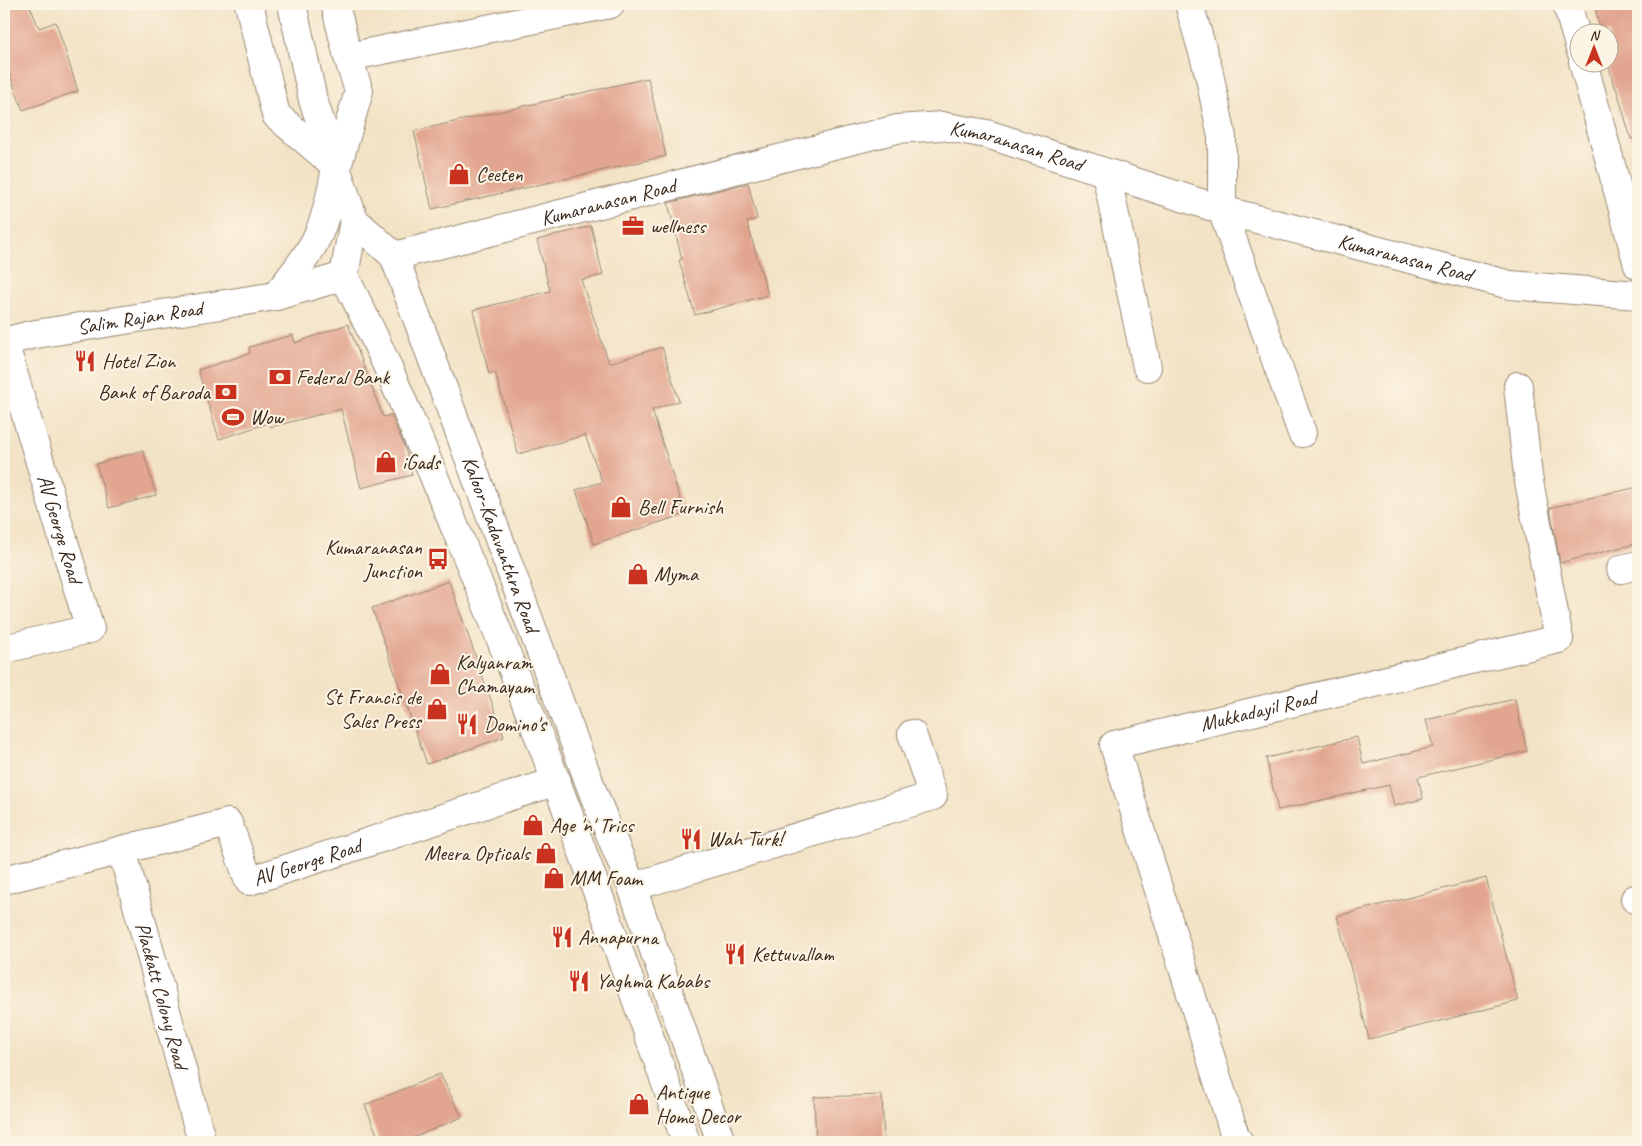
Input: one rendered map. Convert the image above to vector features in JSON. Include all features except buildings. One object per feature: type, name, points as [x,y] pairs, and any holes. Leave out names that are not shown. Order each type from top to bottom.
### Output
[{"type":"street","points":[[248,4],[276,115],[337,167]]},
{"type":"street","points":[[292,4],[313,100],[354,220],[344,276]]},
{"type":"street","points":[[276,296],[303,261],[316,239],[325,217],[337,167],[360,92],[348,57],[336,4]]},
{"type":"street","points":[[348,57],[610,4]]},
{"type":"street","points":[[1188,4],[1209,73],[1222,137],[1222,210],[1302,433]]},
{"type":"street","points":[[1567,4],[1572,22]]},
{"type":"street","points":[[1586,72],[1638,266]]},
{"type":"street","name":"Kumaranasan Road","points":[[394,256],[898,128],[942,126],[987,134],[1222,210],[1510,285],[1638,295]]},
{"type":"street","points":[[1106,173],[1147,367]]},
{"type":"street","points":[[354,220],[394,256]]},
{"type":"street","name":"Kaloor-Kadavanthra Road","points":[[394,256],[594,795],[632,887],[722,1142]]},
{"type":"street","name":"Salim Rajan Road","points":[[4,342],[30,335],[276,296],[344,276]]},
{"type":"street","name":"Kaloor-Kadavanthra Road","points":[[344,276],[394,383],[476,579],[557,781],[682,1130]]},
{"type":"street","name":"AV George Road","points":[[4,342],[90,629],[4,650]]},
{"type":"street","name":"Mukkadayil Road","points":[[1239,1142],[1232,1127],[1114,745],[1558,639],[1528,476],[1518,386]]},
{"type":"street","points":[[632,887],[933,796],[912,734]]},
{"type":"street","name":"AV George Road","points":[[4,880],[228,823],[249,881],[557,781]]},
{"type":"street","name":"Plackatt Colony Road","points":[[122,850],[202,1142]]},
{"type":"street","points":[[682,1130],[710,1110]]},
{"type":"place","name":"Ceeten","points":[[459,174]]},
{"type":"place","name":"wellness","points":[[633,226]]},
{"type":"place","name":"Hotel Zion","points":[[85,361]]},
{"type":"place","name":"Federal Bank","points":[[280,377]]},
{"type":"place","name":"Bank of Baroda","points":[[226,392]]},
{"type":"place","name":"Wow","points":[[233,417]]},
{"type":"place","name":"iGads","points":[[386,462]]},
{"type":"place","name":"Bell Furnish","points":[[621,507]]},
{"type":"place","name":"Kumaranasan Junction","points":[[438,559]]},
{"type":"place","name":"Myma","points":[[638,574]]},
{"type":"place","name":"Kalyanram Chamayam","points":[[440,674]]},
{"type":"place","name":"St Francis de Sales Press","points":[[437,709]]},
{"type":"place","name":"Domino's","points":[[467,724]]},
{"type":"place","name":"Age 'n' Trics","points":[[533,825]]},
{"type":"place","name":"Wah Turk!","points":[[691,839]]},
{"type":"place","name":"Meera Opticals","points":[[546,853]]},
{"type":"place","name":"MM Foam","points":[[554,878]]},
{"type":"place","name":"Annapurna","points":[[562,937]]},
{"type":"place","name":"Kettuvallam","points":[[735,954]]},
{"type":"place","name":"Yaghma Kababs","points":[[579,981]]},
{"type":"place","name":"Antique Home Decor","points":[[639,1104]]}]
